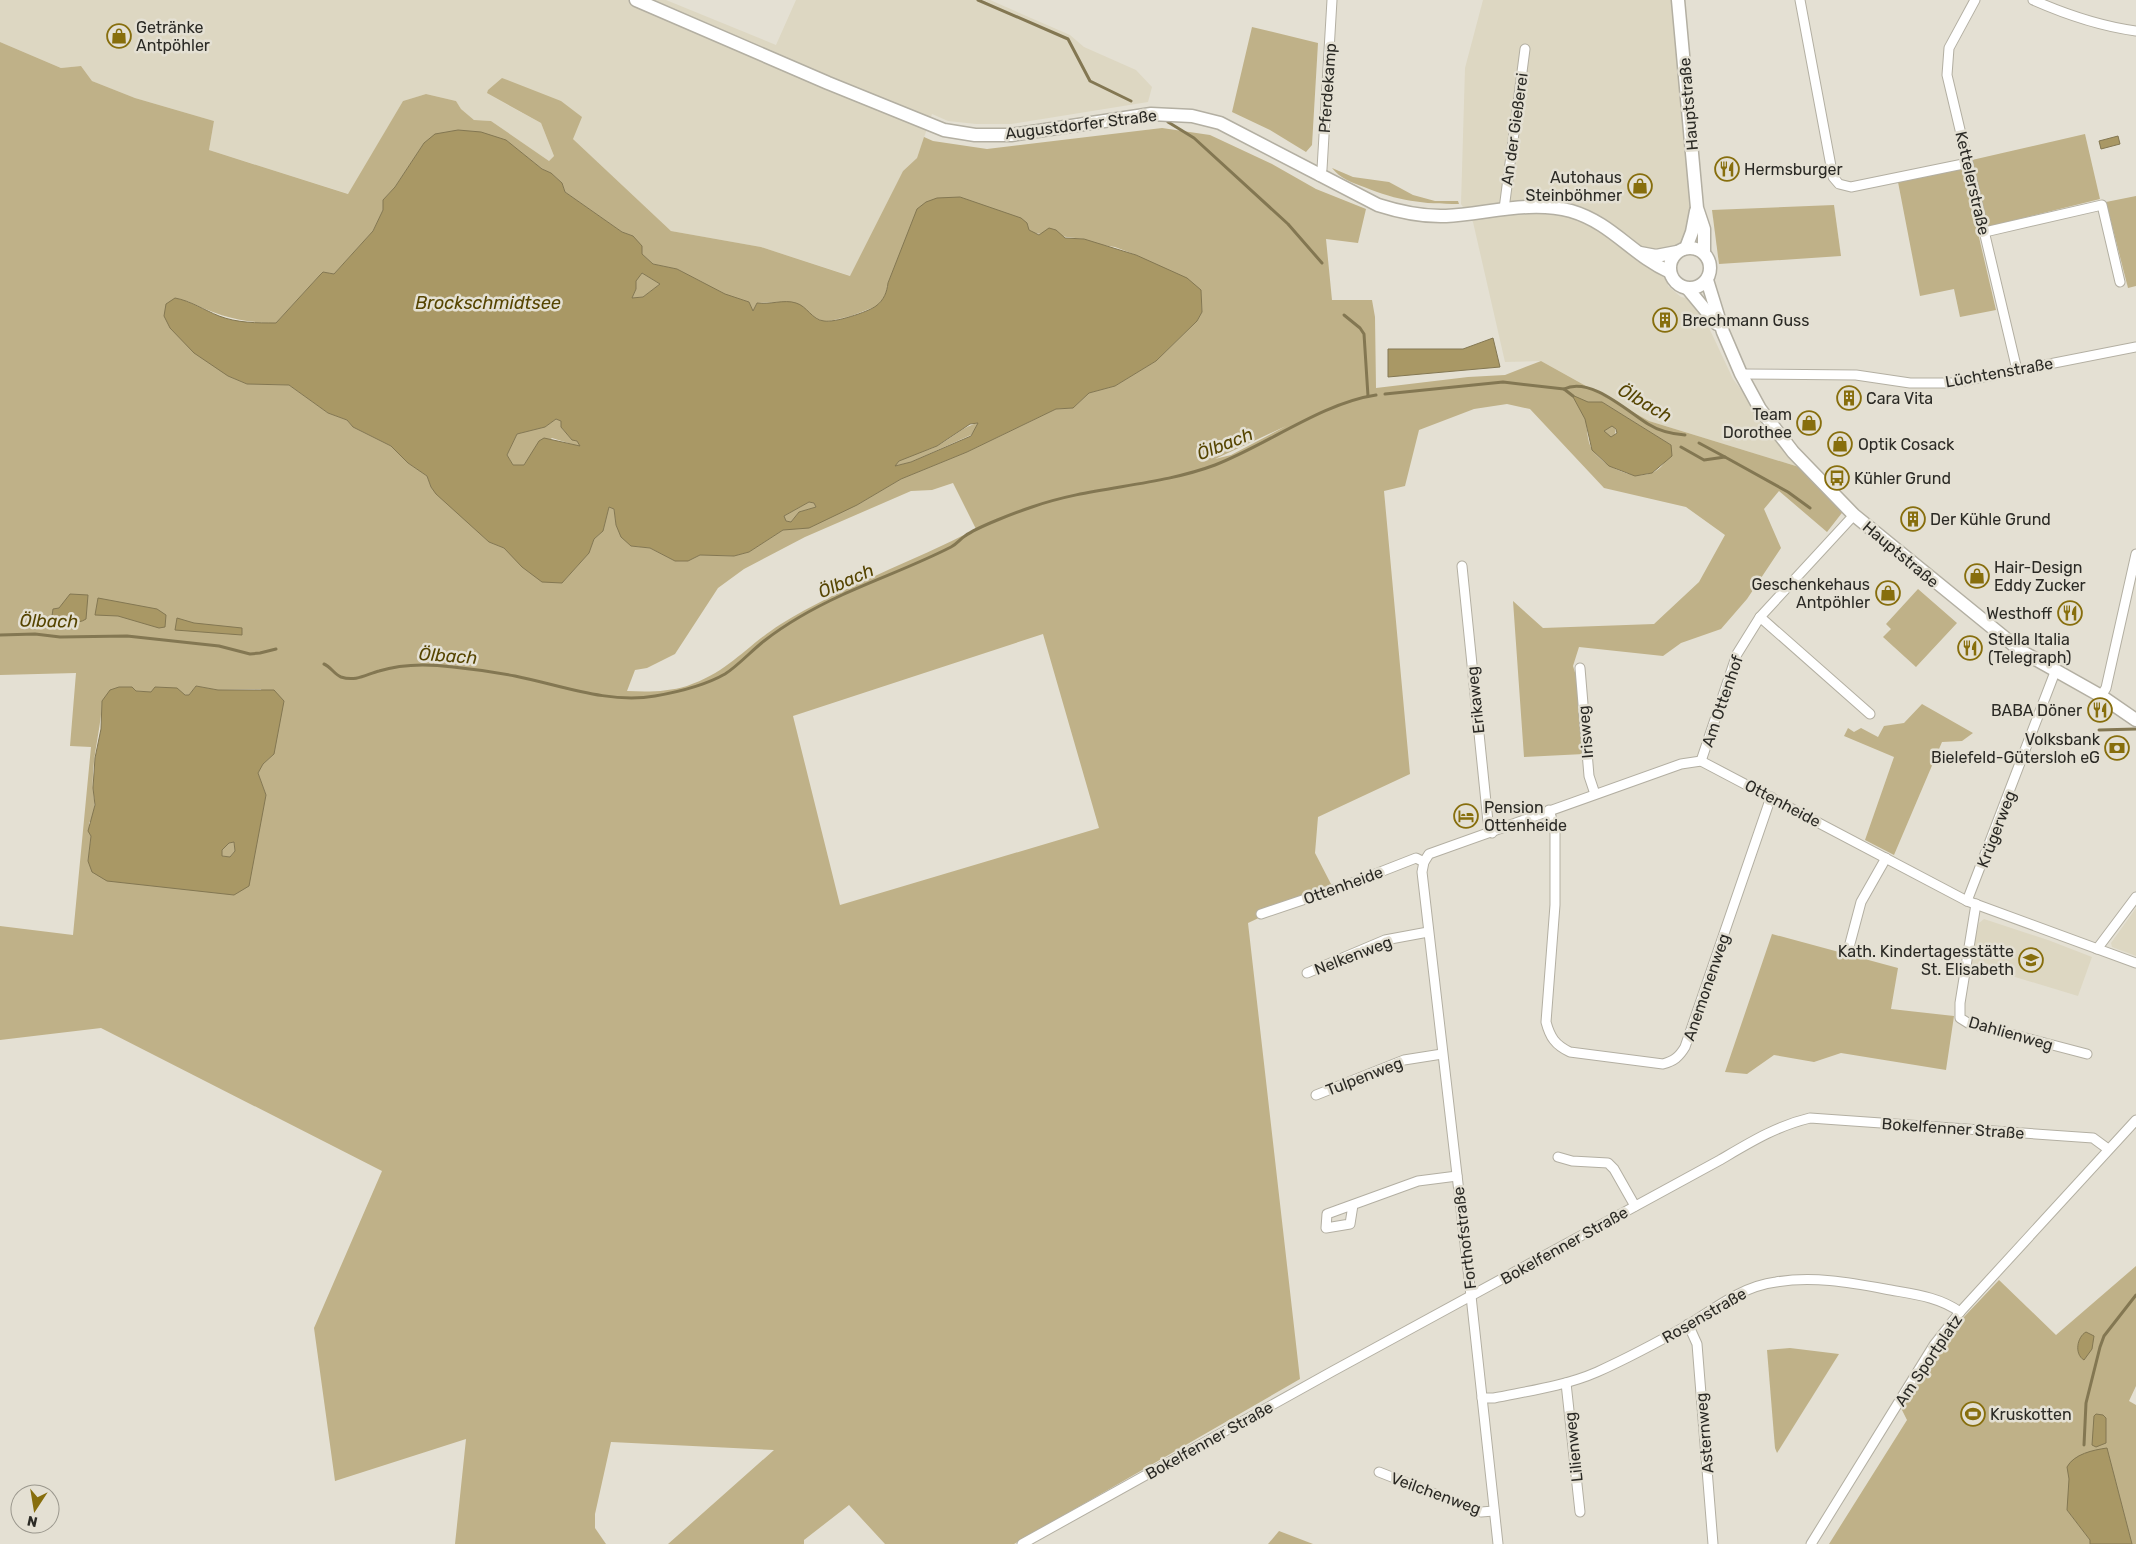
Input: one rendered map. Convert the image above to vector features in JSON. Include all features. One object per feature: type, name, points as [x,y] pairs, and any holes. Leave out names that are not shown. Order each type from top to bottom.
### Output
[{"type":"main road","name":"Augustdorfer Straße","points":[[636,0],[828,84],[944,130],[976,135],[1010,135],[1151,114],[1192,116],[1220,123],[1255,139],[1318,176],[1378,205],[1409,214],[1445,216],[1544,207],[1570,211],[1588,217],[1610,229],[1645,260],[1670,272]]},
{"type":"main road","name":"Hauptstraße","points":[[1678,0],[1696,208],[1692,232],[1681,250]]},
{"type":"main road","name":"Hauptstraße","points":[[1696,208],[1704,229],[1704,253]]},
{"type":"main road","points":[[1638,252],[1656,256],[1681,250],[1698,249],[1704,253],[1711,266],[1707,280],[1698,287],[1688,289],[1676,283],[1670,272],[1671,261],[1681,250]]},
{"type":"main road","name":"Hauptstraße","points":[[1707,280],[1723,332],[1741,374],[1760,409],[1793,452],[1854,515],[2020,651],[2055,672],[2102,696],[2136,720]]},
{"type":"main road","name":"Hauptstraße","points":[[1688,289],[1723,332]]},
{"type":"street","name":"Pferdekamp","points":[[1318,176],[1322,168],[1332,0]]},
{"type":"street","points":[[1800,0],[1833,177],[1839,184],[1851,187],[1968,163]]},
{"type":"street","name":"Kettelerstraße","points":[[1975,0],[1950,48],[1947,61],[1947,75],[2017,370]]},
{"type":"street","points":[[2033,0],[2074,18],[2112,28],[2136,31]]},
{"type":"street","name":"An der Gießerei","points":[[1504,210],[1525,50]]},
{"type":"street","points":[[1985,232],[2102,205],[2120,282]]},
{"type":"street","name":"Lüchtenstraße","points":[[1741,374],[1856,375],[1910,383],[1953,383],[2136,347]]},
{"type":"street","name":"Am Ottenhof","points":[[1702,761],[1737,654],[1760,617],[1854,515]]},
{"type":"street","points":[[2102,696],[2106,688],[2136,554]]},
{"type":"street","name":"Erikaweg","points":[[1462,566],[1488,822],[1492,833]]},
{"type":"street","points":[[1760,617],[1870,714]]},
{"type":"street","name":"Irisweg","points":[[1580,668],[1589,776],[1595,794]]},
{"type":"street","name":"Krügerweg","points":[[1972,903],[2055,672]]},
{"type":"street","name":"Ottenheide","points":[[1261,914],[1347,885],[1416,858],[1424,862],[1429,854],[1492,833],[1549,810],[1681,764],[1702,761],[1972,903],[2136,963]]},
{"type":"street","name":"Anemonenweg","points":[[1549,810],[1555,829],[1555,905],[1546,1022],[1550,1037],[1560,1048],[1570,1052],[1663,1064],[1672,1062],[1680,1056],[1685,1048],[1771,797]]},
{"type":"street","points":[[1848,951],[1861,902],[1886,858]]},
{"type":"street","points":[[1424,862],[1422,872],[1428,932]]},
{"type":"street","points":[[2097,949],[2136,897]]},
{"type":"street","name":"Dahlienweg","points":[[1972,903],[1960,1003],[1960,1018],[1968,1023],[2088,1054]]},
{"type":"street","name":"Nelkenweg","points":[[1307,973],[1385,940],[1428,932]]},
{"type":"street","name":"Forthofstraße","points":[[1428,932],[1498,1544]]},
{"type":"street","name":"Tulpenweg","points":[[1316,1095],[1404,1060],[1442,1054]]},
{"type":"street","name":"Bokelfenner Straße","points":[[1022,1544],[1769,1131],[1788,1123],[1810,1118],[2093,1138],[2108,1149]]},
{"type":"street","points":[[2108,1149],[2136,1120]]},
{"type":"street","name":"Am Sportplatz","points":[[1811,1544],[1934,1345],[1960,1312],[2108,1149]]},
{"type":"street","points":[[1558,1157],[1572,1161],[1608,1164],[1614,1169],[1634,1206]]},
{"type":"street","points":[[1353,1205],[1418,1181],[1457,1176]]},
{"type":"street","name":"Rosenstraße","points":[[1482,1398],[1494,1398],[1566,1383],[1595,1373],[1638,1353],[1748,1289],[1774,1282],[1814,1278],[1866,1285],[1946,1301],[1960,1312]]},
{"type":"street","name":"Asternweg","points":[[1688,1324],[1697,1344],[1713,1544]]},
{"type":"street","name":"Lilienweg","points":[[1566,1383],[1580,1512]]},
{"type":"street","name":"Veilchenweg","points":[[1378,1472],[1481,1512],[1494,1511]]},
{"type":"shaded area","points":[[0,0],[666,0],[776,45],[796,0],[990,0],[1070,35],[1084,47],[1136,70],[1152,87],[1148,102],[1011,124],[976,124],[948,121],[932,114],[917,158],[903,171],[851,276],[761,247],[671,231],[573,139],[491,96],[541,123],[554,156],[549,161],[491,121],[474,120],[461,109],[456,101],[426,94],[403,101],[349,194],[209,150],[214,121],[135,98],[92,81],[81,66],[61,68],[0,42]]},
{"type":"shaded area","points":[[1483,0],[1675,0],[1692,219],[1687,240],[1668,257],[1665,268],[1668,286],[1681,297],[1696,300],[1733,379],[1799,467],[1649,421],[1541,361],[1505,362],[1473,222],[1461,204],[1465,68]]},
{"type":"shaded area","points":[[1252,27],[1318,43],[1312,145],[1306,152],[1270,130],[1232,112]]},
{"type":"shaded area","points":[[0,42],[61,68],[81,66],[92,81],[135,98],[214,121],[209,150],[348,194],[403,101],[426,94],[456,101],[461,109],[474,120],[491,121],[549,161],[554,156],[541,123],[487,93],[502,78],[561,101],[582,117],[573,139],[671,231],[761,247],[850,276],[903,171],[917,158],[924,137],[933,141],[987,149],[1162,128],[1210,135],[1272,164],[1316,189],[1366,209],[1358,243],[1326,239],[1332,300],[1372,300],[1375,317],[1376,388],[1468,377],[1505,375],[1541,361],[1649,421],[1799,467],[1845,509],[1827,532],[1779,491],[1764,509],[1781,548],[1747,599],[1721,629],[1681,643],[1663,656],[1579,647],[1573,666],[1577,679],[1584,754],[1524,757],[1513,601],[1543,628],[1654,624],[1699,582],[1725,535],[1686,507],[1604,488],[1530,409],[1507,404],[1474,409],[1419,430],[1405,486],[1384,491],[1410,774],[1318,817],[1315,853],[1331,884],[1248,923],[1300,1379],[1014,1544],[885,1544],[849,1505],[804,1540],[804,1544],[668,1544],[774,1450],[611,1442],[595,1514],[595,1528],[606,1544],[455,1544],[466,1439],[335,1481],[314,1328],[382,1171],[101,1028],[0,1040],[0,926],[73,935],[91,747],[70,746],[76,673],[0,675]],"holes":[[[473,132],[506,140],[542,169],[551,173],[562,183],[565,192],[622,232],[633,236],[642,254],[653,264],[677,269],[726,295],[749,302],[753,311],[757,303],[794,302],[815,318],[825,322],[851,316],[877,306],[887,294],[888,283],[905,244],[960,197],[1027,223],[1029,230],[1033,233],[1084,239],[1095,244],[1115,247],[1136,255],[1201,290],[1202,312],[1197,321],[1156,361],[1115,386],[1089,393],[1073,408],[1056,409],[967,452],[901,479],[857,505],[783,530],[749,552],[734,556],[700,555],[688,561],[675,561],[650,548],[631,546],[616,525],[614,509],[609,507],[603,531],[594,539],[589,553],[562,583],[522,567],[513,555],[504,548],[489,542],[431,487],[427,476],[408,463],[391,446],[353,427],[347,420],[328,413],[289,385],[247,384],[228,376],[187,301],[230,318],[252,322],[276,323],[323,272],[334,274],[373,231],[383,210],[383,200],[395,187],[424,143]],[[1588,402],[1602,402],[1671,445],[1667,458],[1659,469],[1650,474],[1629,474],[1608,465],[1590,446],[1587,434]],[[1286,426],[1231,455],[1215,459]],[[953,483],[976,529],[805,610],[769,632],[726,666],[702,680],[672,689],[627,691],[635,670],[647,668],[675,654],[718,588],[744,569],[805,537],[911,491],[932,490]],[[1043,634],[1099,828],[840,905],[793,716]],[[196,686],[218,690],[261,689],[274,754],[263,764],[258,773],[266,795],[234,895],[88,861],[91,836],[89,823],[93,816],[94,807],[93,767],[102,701],[136,691],[189,695]]]},
{"type":"shaded area","points":[[2085,134],[2100,199],[1987,227],[1972,160]]},
{"type":"shaded area","points":[[1332,168],[1353,177],[1389,182],[1413,195],[1435,201],[1458,201],[1459,204],[1422,202],[1388,196],[1346,180]]},
{"type":"shaded area","points":[[1963,169],[1996,310],[1960,317],[1954,289],[1920,296],[1898,182]]},
{"type":"shaded area","points":[[2136,196],[2136,286],[2128,288],[2106,202]]},
{"type":"shaded area","points":[[1834,205],[1841,256],[1719,264],[1712,210]]},
{"type":"shaded area","points":[[642,273],[660,284],[643,297],[632,298],[636,289],[635,281]]},
{"type":"shaded area","points":[[556,419],[561,421],[561,427],[581,447],[552,438],[531,455],[524,465],[513,465],[507,455],[517,434],[545,427]]},
{"type":"shaded area","points":[[979,423],[971,435],[911,462],[894,466],[908,456],[937,446],[963,429]]},
{"type":"shaded area","points":[[1610,425],[1616,431],[1610,437],[1604,431]]},
{"type":"shaded area","points":[[809,502],[814,503],[816,507],[799,512],[791,522],[786,521],[784,516]]},
{"type":"shaded area","points":[[1918,589],[1957,623],[1916,667],[1883,637],[1891,629],[1886,624]]},
{"type":"shaded area","points":[[1922,704],[1973,733],[1962,741],[1942,742],[1894,855],[1865,840],[1894,757],[1844,736],[1848,728],[1854,732],[1861,728],[1878,737],[1884,726],[1904,723]]},
{"type":"shaded area","points":[[234,842],[235,851],[230,857],[222,856],[222,850],[229,843]]},
{"type":"shaded area","points":[[2136,908],[2136,956],[2112,947],[2111,943]]},
{"type":"shaded area","name":"Kath. Kindertagesstätte St. Elisabeth","points":[[1984,919],[2092,957],[2078,996],[1969,963],[1979,923]]},
{"type":"shaded area","points":[[1772,934],[1898,968],[1891,1009],[1954,1016],[1946,1070],[1841,1053],[1814,1062],[1774,1055],[1747,1074],[1725,1072]]},
{"type":"shaded area","name":"Kruskotten","points":[[2136,1266],[2136,1386],[2129,1401],[2136,1405],[2136,1544],[2132,1544],[2107,1449],[2067,1510],[2090,1540],[2090,1544],[1829,1544],[1907,1420],[1901,1408],[1963,1318],[1999,1280],[2056,1335]]},
{"type":"shaded area","points":[[1790,1348],[1839,1354],[1777,1453],[1775,1448],[1767,1350]]},
{"type":"shaded area","points":[[1279,1531],[1313,1544],[1268,1544]]},
{"type":"water","name":"Brockschmidtsee","points":[[458,130],[481,132],[506,140],[542,169],[551,173],[562,183],[565,192],[622,232],[633,236],[642,246],[642,254],[653,264],[677,269],[725,294],[749,302],[753,311],[757,303],[791,302],[800,305],[820,320],[829,321],[851,316],[872,308],[879,304],[885,296],[888,283],[917,209],[926,202],[937,198],[960,197],[1021,218],[1027,223],[1029,230],[1039,235],[1049,228],[1056,230],[1065,238],[1084,239],[1136,255],[1187,278],[1201,290],[1202,312],[1197,321],[1156,361],[1115,386],[1089,393],[1073,408],[1056,409],[967,452],[901,479],[857,505],[809,528],[783,530],[749,552],[734,556],[700,555],[688,561],[675,561],[650,548],[631,546],[621,537],[616,525],[614,509],[609,507],[603,531],[594,539],[589,553],[562,583],[542,582],[522,567],[504,548],[489,542],[436,494],[427,476],[408,463],[391,446],[353,427],[347,420],[328,413],[289,385],[247,384],[228,376],[194,353],[170,328],[164,316],[166,304],[175,298],[233,320],[254,323],[276,323],[323,272],[334,274],[373,231],[383,210],[383,200],[395,187],[424,143],[435,134]],"holes":[[[642,273],[660,284],[643,297],[632,298],[636,289],[636,281]],[[556,419],[561,421],[561,427],[580,446],[544,438],[539,441],[524,465],[513,465],[507,455],[517,434],[545,427]],[[978,423],[971,436],[911,462],[895,466],[899,461],[937,446],[970,424]],[[809,502],[814,503],[816,507],[799,512],[791,522],[786,521],[784,516]]]},
{"type":"water","points":[[2118,136],[2120,144],[2101,149],[2099,141]]},
{"type":"water","points":[[1493,338],[1500,367],[1388,377],[1388,349],[1463,349]]},
{"type":"water","points":[[1572,395],[1588,402],[1602,402],[1671,445],[1672,456],[1652,473],[1635,476],[1609,466],[1592,450],[1585,419]],"holes":[[[1612,426],[1616,429],[1617,433],[1611,437],[1604,431]]]},
{"type":"water","points":[[70,594],[88,595],[86,619],[83,621],[69,622],[52,616],[53,609],[59,608]]},
{"type":"water","points":[[98,598],[157,609],[166,615],[165,627],[159,628],[118,616],[95,615]]},
{"type":"water","points":[[177,618],[194,623],[242,628],[242,635],[175,630]]},
{"type":"water","points":[[196,686],[218,690],[274,690],[284,701],[274,754],[263,764],[258,773],[266,795],[249,886],[234,895],[107,881],[92,872],[88,861],[91,836],[88,831],[95,805],[93,788],[95,758],[101,729],[102,701],[110,690],[119,687],[132,687],[136,691],[151,692],[155,687],[177,688],[185,695],[189,695]],"holes":[[[234,842],[235,851],[230,857],[222,856],[222,850],[229,843]]]},
{"type":"water","points":[[2086,1332],[2094,1336],[2092,1349],[2084,1360],[2079,1354],[2078,1346],[2080,1338]]},
{"type":"water","points":[[2096,1414],[2103,1415],[2106,1418],[2106,1443],[2096,1447],[2092,1445],[2094,1416]]},
{"type":"water","points":[[2107,1448],[2132,1544],[2090,1544],[2090,1540],[2067,1510],[2069,1479],[2067,1467],[2079,1456],[2090,1451]]},
{"type":"waterway","points":[[978,0],[1068,39],[1090,81],[1131,101]]},
{"type":"waterway","points":[[1168,122],[1194,138],[1288,224],[1322,263]]},
{"type":"waterway","points":[[1344,315],[1360,328],[1364,334],[1368,396]]},
{"type":"waterway","name":"Ölbach","points":[[1385,394],[1503,382],[1564,389],[1573,396]]},
{"type":"waterway","name":"Ölbach","points":[[1564,389],[1574,386],[1596,391],[1652,426],[1666,432],[1685,435]]},
{"type":"waterway","name":"Ölbach","points":[[324,664],[339,676],[352,679],[397,667],[435,665],[507,675],[602,696],[620,698],[655,696],[682,690],[700,685],[725,674],[773,634],[812,610],[842,595],[938,554],[953,546],[971,532],[988,524],[1054,500],[1170,478],[1215,465],[1235,457],[1335,406],[1376,395]]},
{"type":"waterway","name":"Ölbach","points":[[1699,443],[1725,457]]},
{"type":"waterway","name":"Ölbach","points":[[1681,447],[1704,460],[1725,457],[1788,492],[1810,508]]},
{"type":"waterway","name":"Ölbach","points":[[0,635],[35,634],[60,637],[127,636],[219,646],[250,654],[276,649]]},
{"type":"waterway","name":"Ölbach","points":[[2099,730],[2136,729]]},
{"type":"waterway","points":[[2084,1445],[2086,1403],[2100,1347],[2104,1336],[2136,1295]]},
{"type":"place","name":"Getränke Antpöhler","points":[[119,36]]},
{"type":"place","name":"Hermsburger","points":[[1727,169]]},
{"type":"place","name":"Autohaus Steinböhmer","points":[[1640,186]]},
{"type":"place","name":"Brechmann Guss","points":[[1665,320]]},
{"type":"place","name":"Cara Vita","points":[[1849,398]]},
{"type":"place","name":"Team Dorothee","points":[[1809,423]]},
{"type":"place","name":"Optik Cosack","points":[[1840,444]]},
{"type":"place","name":"Kühler Grund","points":[[1837,478]]},
{"type":"place","name":"Der Kühle Grund","points":[[1913,519]]},
{"type":"place","name":"Hair-Design Eddy Zucker","points":[[1977,576]]},
{"type":"place","name":"Geschenkehaus Antpöhler","points":[[1888,593]]},
{"type":"place","name":"Westhoff","points":[[2070,613]]},
{"type":"place","name":"Stella Italia (Telegraph)","points":[[1970,648]]},
{"type":"place","name":"BABA Döner","points":[[2100,710]]},
{"type":"place","name":"Volksbank Bielefeld-Gütersloh eG","points":[[2117,748]]},
{"type":"place","name":"Pension Ottenheide","points":[[1466,816]]},
{"type":"place","name":"Kath. Kindertagesstätte St. Elisabeth","points":[[2031,960]]},
{"type":"place","name":"Kruskotten","points":[[1973,1414]]}]
